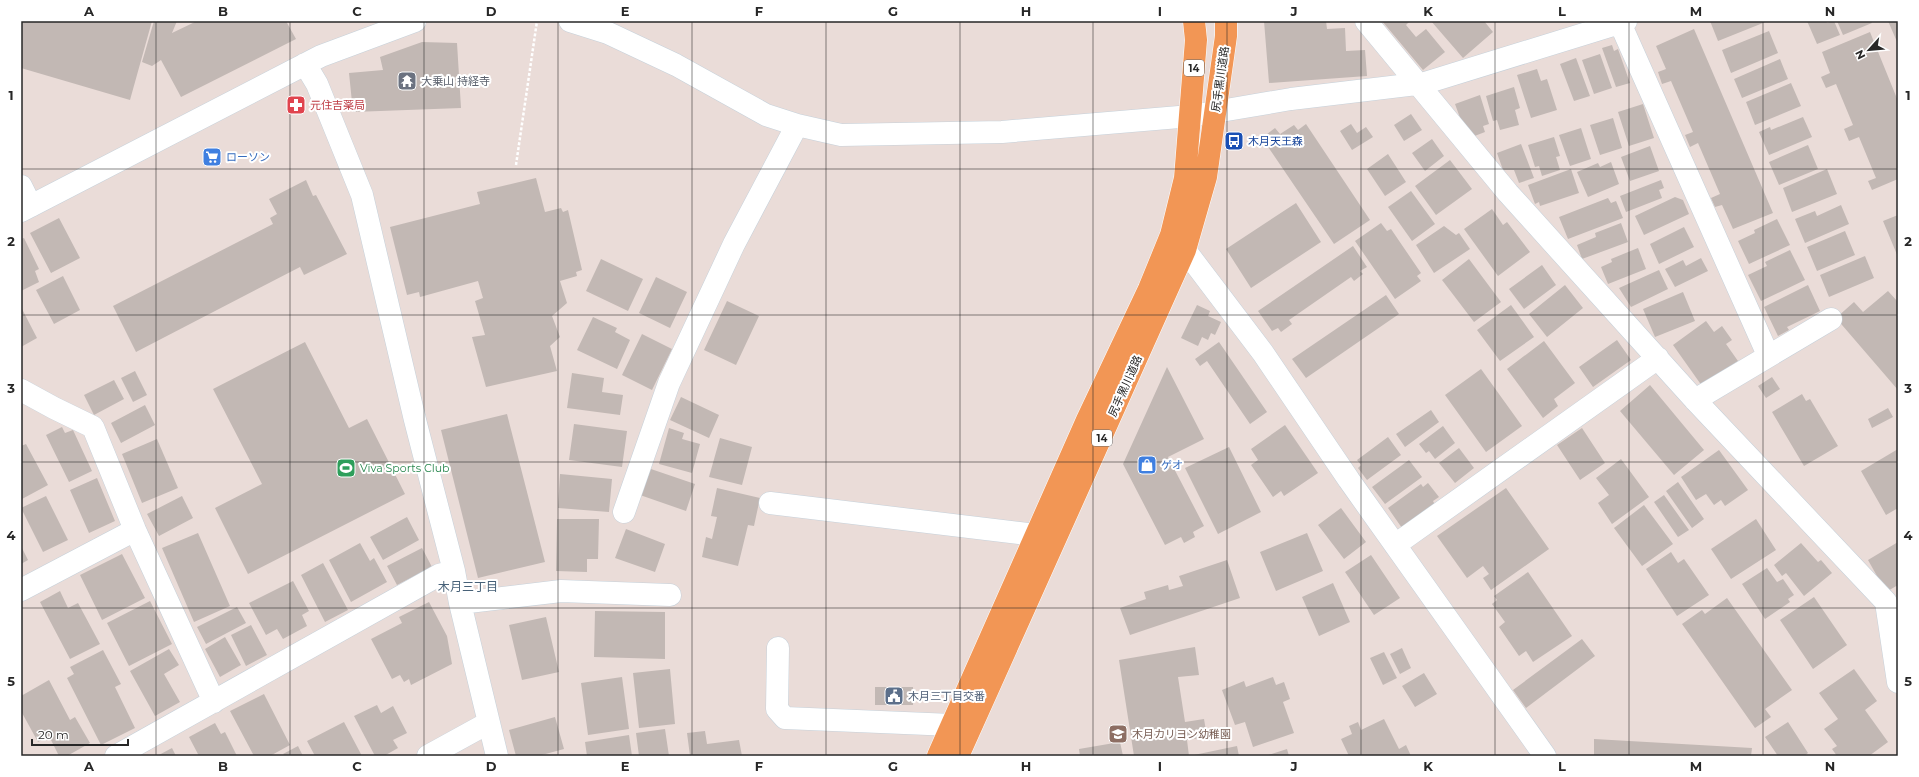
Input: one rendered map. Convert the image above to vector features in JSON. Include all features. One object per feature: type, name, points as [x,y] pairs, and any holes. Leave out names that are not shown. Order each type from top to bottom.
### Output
[{"type":"main road","name":"尻手黒川道路","points":[[938,756],[1036,535],[1148,290],[1171,235],[1185,178],[1196,40],[1194,21]]},
{"type":"main road","name":"尻手黒川道路","points":[[958,756],[1185,250],[1206,177],[1226,36],[1226,21]]},
{"type":"street","points":[[21,186],[26,209],[321,56],[415,21]]},
{"type":"street","points":[[570,21],[608,33],[676,65],[766,115],[797,125],[841,135],[1002,132],[1191,116],[1292,99],[1425,83],[1623,22],[1768,355]]},
{"type":"street","points":[[1366,21],[1416,84],[1508,194],[1696,400],[1892,601],[1898,682]]},
{"type":"street","points":[[305,64],[317,84],[362,195],[415,420],[454,571],[460,603],[497,756]]},
{"type":"street","points":[[624,512],[669,383],[734,244],[797,125]]},
{"type":"street","points":[[1185,250],[1263,353],[1395,545],[1545,756]]},
{"type":"street","points":[[1696,400],[1831,318]]},
{"type":"street","points":[[1395,545],[1658,358]]},
{"type":"street","points":[[21,390],[93,427],[135,530],[214,702]]},
{"type":"street","points":[[770,503],[1036,535]]},
{"type":"street","points":[[21,590],[135,530]]},
{"type":"street","points":[[118,755],[439,575],[454,571]]},
{"type":"street","points":[[460,603],[562,591],[670,595]]},
{"type":"street","points":[[778,648],[777,709],[785,718],[952,725]]},
{"type":"street","points":[[428,756],[488,723]]},
{"type":"path","points":[[516,165],[536,21]]},
{"type":"building","points":[[21,21],[152,21],[130,100],[21,68]]},
{"type":"building","points":[[154,21],[177,21],[172,33],[197,21],[286,21],[296,39],[181,97],[161,60],[152,66],[142,62]]},
{"type":"building","points":[[1264,21],[1326,21],[1327,29],[1345,28],[1346,51],[1365,50],[1367,76],[1269,83]]},
{"type":"building","points":[[1382,21],[1410,21],[1406,25],[1416,37],[1426,29],[1445,52],[1423,70]]},
{"type":"building","points":[[1431,21],[1484,21],[1493,32],[1463,58]]},
{"type":"building","points":[[1710,21],[1768,21],[1718,41]]},
{"type":"building","points":[[1807,21],[1826,21],[1827,23],[1834,21],[1840,35],[1817,44]]},
{"type":"building","points":[[1837,21],[1871,21],[1872,23],[1843,35]]},
{"type":"building","points":[[1888,21],[1898,21],[1898,44]]},
{"type":"building","points":[[1694,29],[1773,213],[1733,229],[1722,205],[1715,207],[1711,198],[1720,194],[1698,143],[1690,147],[1685,135],[1693,132],[1671,81],[1662,84],[1658,72],[1666,69],[1656,46]]},
{"type":"building","points":[[1769,31],[1778,53],[1731,73],[1722,50]]},
{"type":"building","points":[[1870,32],[1898,101],[1898,179],[1872,190],[1868,181],[1876,178],[1859,137],[1849,141],[1844,129],[1853,125],[1836,84],[1826,88],[1821,77],[1830,73],[1822,52]]},
{"type":"building","points":[[422,42],[457,43],[461,108],[353,112],[349,73],[383,70],[380,57]]},
{"type":"building","points":[[1612,45],[1614,51],[1618,49],[1630,83],[1616,87],[1602,48]]},
{"type":"building","points":[[1600,54],[1612,88],[1594,94],[1582,60]]},
{"type":"building","points":[[1576,58],[1590,96],[1574,101],[1560,64]]},
{"type":"building","points":[[1780,59],[1788,79],[1742,98],[1734,79]]},
{"type":"building","points":[[1537,69],[1541,81],[1547,79],[1557,110],[1531,118],[1517,75]]},
{"type":"building","points":[[1791,83],[1801,106],[1755,125],[1746,102]]},
{"type":"building","points":[[1514,87],[1520,108],[1515,110],[1519,125],[1500,130],[1497,120],[1493,121],[1486,96]]},
{"type":"building","points":[[1480,95],[1489,124],[1483,126],[1485,132],[1472,137],[1463,126],[1455,104]]},
{"type":"building","points":[[1643,104],[1654,138],[1629,146],[1618,112]]},
{"type":"building","points":[[1411,114],[1422,130],[1404,141],[1394,125]]},
{"type":"building","points":[[1803,117],[1812,137],[1769,155],[1759,132],[1770,127],[1771,130]]},
{"type":"building","points":[[1613,118],[1622,148],[1600,155],[1590,125]]},
{"type":"building","points":[[1306,124],[1370,220],[1334,244],[1262,138],[1275,128],[1280,134],[1294,125],[1298,130]]},
{"type":"building","points":[[1351,124],[1357,133],[1366,127],[1373,137],[1352,150],[1340,131]]},
{"type":"building","points":[[1581,128],[1591,159],[1570,166],[1559,135]]},
{"type":"building","points":[[1554,137],[1560,156],[1556,157],[1560,170],[1542,176],[1539,166],[1535,167],[1528,145]]},
{"type":"building","points":[[1432,139],[1444,156],[1425,171],[1412,153]]},
{"type":"building","points":[[1521,144],[1534,178],[1519,183],[1514,170],[1503,170],[1497,153]]},
{"type":"building","points":[[1808,145],[1818,169],[1779,185],[1769,162]]},
{"type":"building","points":[[1650,146],[1659,171],[1630,181],[1621,157]]},
{"type":"building","points":[[1388,154],[1406,182],[1385,196],[1367,169]]},
{"type":"building","points":[[1450,160],[1472,189],[1436,215],[1415,186]]},
{"type":"building","points":[[1611,162],[1619,184],[1588,197],[1577,172],[1598,163],[1600,167]]},
{"type":"building","points":[[1571,169],[1579,193],[1540,206],[1539,202],[1535,204],[1528,185]]},
{"type":"building","points":[[1827,169],[1837,194],[1792,212],[1783,188]]},
{"type":"building","points":[[536,178],[545,212],[561,208],[563,212],[568,210],[582,270],[576,272],[577,276],[560,281],[567,303],[552,316],[560,337],[550,346],[557,371],[486,387],[472,337],[485,335],[475,301],[483,298],[478,281],[420,297],[419,292],[407,295],[390,227],[480,204],[477,192]]},
{"type":"building","points":[[306,180],[313,196],[316,195],[347,254],[304,275],[300,267],[136,352],[113,306],[273,224],[270,218],[277,214],[269,199]]},
{"type":"building","points":[[1661,180],[1664,188],[1659,190],[1662,198],[1626,212],[1620,196]]},
{"type":"building","points":[[1411,191],[1435,224],[1412,241],[1388,207]]},
{"type":"building","points":[[1675,197],[1683,200],[1689,214],[1644,235],[1635,216]]},
{"type":"building","points":[[1608,198],[1611,203],[1616,201],[1623,218],[1568,239],[1559,217]]},
{"type":"building","points":[[1296,203],[1321,242],[1251,288],[1226,249]]},
{"type":"building","points":[[1841,205],[1849,224],[1805,243],[1795,219],[1815,211],[1817,216]]},
{"type":"building","points":[[1492,209],[1503,225],[1507,222],[1530,252],[1498,276],[1464,229]]},
{"type":"building","points":[[1898,215],[1898,257],[1883,221]]},
{"type":"building","points":[[59,218],[80,258],[51,273],[30,233]]},
{"type":"building","points":[[1777,219],[1790,245],[1749,264],[1738,241],[1755,233],[1754,230]]},
{"type":"building","points":[[1381,223],[1387,231],[1391,229],[1421,273],[1417,276],[1421,281],[1395,299],[1355,241]]},
{"type":"building","points":[[1621,223],[1628,242],[1582,259],[1577,245],[1596,237],[1595,233]]},
{"type":"building","points":[[1444,226],[1456,235],[1459,233],[1470,249],[1434,273],[1416,245]]},
{"type":"building","points":[[1684,227],[1694,247],[1659,264],[1650,244]]},
{"type":"building","points":[[1845,231],[1855,255],[1817,271],[1807,247]]},
{"type":"building","points":[[24,238],[39,269],[35,271],[39,282],[21,291],[21,239]]},
{"type":"building","points":[[1353,246],[1367,267],[1360,271],[1363,274],[1354,281],[1351,277],[1289,320],[1292,324],[1281,332],[1278,328],[1272,331],[1258,311]]},
{"type":"building","points":[[1638,248],[1646,269],[1608,284],[1601,267],[1612,262],[1611,259]]},
{"type":"building","points":[[1790,250],[1805,280],[1761,301],[1748,275],[1767,266],[1765,262]]},
{"type":"building","points":[[1865,256],[1874,278],[1829,297],[1820,275]]},
{"type":"building","points":[[1701,258],[1708,271],[1675,287],[1665,269],[1683,260],[1686,266]]},
{"type":"building","points":[[601,259],[643,279],[628,311],[586,291]]},
{"type":"building","points":[[1469,259],[1501,302],[1474,322],[1442,280]]},
{"type":"building","points":[[1542,265],[1556,285],[1524,309],[1509,289]]},
{"type":"building","points":[[1659,270],[1668,289],[1631,307],[1619,288]]},
{"type":"building","points":[[63,276],[80,310],[54,324],[36,290]]},
{"type":"building","points":[[656,277],[687,292],[670,328],[639,313]]},
{"type":"building","points":[[1565,285],[1583,308],[1547,337],[1529,314]]},
{"type":"building","points":[[1808,285],[1820,311],[1787,327],[1789,330],[1778,336],[1764,307]]},
{"type":"building","points":[[1888,291],[1898,302],[1898,390],[1836,318],[1854,302],[1863,312]]},
{"type":"building","points":[[1683,292],[1695,321],[1655,337],[1643,309]]},
{"type":"building","points":[[1386,295],[1399,314],[1306,378],[1292,359]]},
{"type":"building","points":[[727,301],[759,316],[736,365],[704,350]]},
{"type":"building","points":[[1197,305],[1210,311],[1208,316],[1221,322],[1215,335],[1211,333],[1208,340],[1202,337],[1198,346],[1181,338]]},
{"type":"building","points":[[1511,305],[1534,337],[1500,361],[1477,330]]},
{"type":"building","points":[[21,307],[37,338],[21,347]]},
{"type":"building","points":[[593,317],[617,328],[615,332],[630,340],[617,369],[577,350]]},
{"type":"building","points":[[1706,321],[1714,332],[1722,326],[1732,340],[1726,344],[1738,361],[1702,386],[1673,345]]},
{"type":"building","points":[[642,334],[672,349],[652,390],[622,375]]},
{"type":"building","points":[[1617,340],[1631,360],[1593,387],[1579,367]]},
{"type":"building","points":[[1544,341],[1575,383],[1554,399],[1558,406],[1543,418],[1507,369]]},
{"type":"building","points":[[305,342],[349,428],[367,419],[405,494],[248,574],[215,508],[262,484],[213,389]]},
{"type":"building","points":[[1219,342],[1267,412],[1250,424],[1207,361],[1200,366],[1195,359]]},
{"type":"building","points":[[1167,367],[1204,439],[1168,457],[1204,526],[1193,532],[1195,537],[1184,543],[1181,537],[1165,545],[1123,464]]},
{"type":"building","points":[[1481,369],[1522,426],[1486,452],[1445,395]]},
{"type":"building","points":[[135,371],[147,395],[133,402],[121,378]]},
{"type":"building","points":[[572,373],[604,378],[602,392],[623,395],[620,415],[567,408]]},
{"type":"building","points":[[1772,377],[1780,389],[1766,398],[1758,386]]},
{"type":"building","points":[[114,380],[124,399],[94,415],[84,395]]},
{"type":"building","points":[[1650,385],[1704,450],[1674,475],[1620,411]]},
{"type":"building","points":[[1802,394],[1806,401],[1810,399],[1838,446],[1804,466],[1772,412]]},
{"type":"building","points":[[681,397],[719,415],[709,438],[670,420]]},
{"type":"building","points":[[145,405],[155,425],[121,443],[111,423]]},
{"type":"building","points":[[1888,408],[1893,417],[1872,428],[1868,419]]},
{"type":"building","points":[[1431,410],[1439,422],[1405,447],[1396,434]]},
{"type":"building","points":[[507,414],[545,562],[478,578],[441,430]]},
{"type":"building","points":[[574,424],[627,431],[622,467],[569,460]]},
{"type":"building","points":[[1285,425],[1318,473],[1284,496],[1281,491],[1273,497],[1251,465],[1258,460],[1251,449]]},
{"type":"building","points":[[1443,426],[1455,443],[1435,459],[1429,451],[1426,453],[1419,444]]},
{"type":"building","points":[[62,427],[65,433],[73,430],[92,471],[69,482],[46,435]]},
{"type":"building","points":[[669,428],[684,433],[682,439],[700,444],[692,473],[659,464]]},
{"type":"building","points":[[1582,428],[1605,463],[1580,480],[1557,445]]},
{"type":"building","points":[[1388,437],[1401,455],[1367,480],[1358,468],[1361,465],[1357,460]]},
{"type":"building","points":[[720,438],[752,447],[742,485],[709,477]]},
{"type":"building","points":[[157,439],[178,488],[142,503],[122,454]]},
{"type":"building","points":[[26,444],[48,485],[22,499],[21,446]]},
{"type":"building","points":[[1229,447],[1261,512],[1218,534],[1185,468]]},
{"type":"building","points":[[1459,448],[1474,468],[1455,483],[1439,463]]},
{"type":"building","points":[[1898,449],[1898,508],[1886,515],[1861,471]]},
{"type":"building","points":[[1719,450],[1748,490],[1725,506],[1721,500],[1714,505],[1706,494],[1696,500],[1681,477]]},
{"type":"building","points":[[1621,459],[1649,497],[1612,524],[1598,503],[1609,495],[1596,478]]},
{"type":"building","points":[[1409,460],[1422,477],[1385,504],[1372,487]]},
{"type":"building","points":[[648,468],[695,484],[686,511],[640,495]]},
{"type":"building","points":[[560,474],[612,479],[609,512],[558,508]]},
{"type":"building","points":[[97,478],[115,521],[89,533],[70,490]]},
{"type":"building","points":[[1678,482],[1704,519],[1692,528],[1666,491]]},
{"type":"building","points":[[1428,483],[1439,497],[1433,501],[1435,505],[1402,528],[1388,508],[1421,484],[1423,487]]},
{"type":"building","points":[[717,488],[760,498],[754,526],[748,525],[738,566],[702,557],[706,537],[712,539],[717,517],[711,516]]},
{"type":"building","points":[[1506,488],[1549,549],[1491,590],[1483,578],[1489,574],[1483,566],[1467,578],[1437,536]]},
{"type":"building","points":[[1664,495],[1689,530],[1678,537],[1654,502]]},
{"type":"building","points":[[46,496],[68,540],[43,552],[21,508]]},
{"type":"building","points":[[182,496],[193,518],[159,536],[147,514]]},
{"type":"building","points":[[1644,505],[1673,544],[1642,566],[1614,528]]},
{"type":"building","points":[[1341,508],[1366,542],[1344,559],[1318,525]]},
{"type":"building","points":[[407,517],[419,540],[383,560],[370,537]]},
{"type":"building","points":[[557,519],[599,519],[598,559],[587,559],[587,572],[556,571]]},
{"type":"building","points":[[1756,519],[1776,550],[1731,579],[1711,549]]},
{"type":"building","points":[[626,529],[665,544],[655,572],[615,558]]},
{"type":"building","points":[[198,533],[230,606],[194,622],[162,548]]},
{"type":"building","points":[[1307,533],[1323,571],[1276,591],[1260,552]]},
{"type":"building","points":[[1898,542],[1898,585],[1886,592],[1868,560]]},
{"type":"building","points":[[360,543],[370,561],[374,558],[387,582],[351,602],[329,560]]},
{"type":"building","points":[[1801,543],[1818,562],[1821,560],[1832,573],[1804,596],[1786,573],[1782,576],[1774,565]]},
{"type":"building","points":[[21,546],[28,560],[21,564]]},
{"type":"building","points":[[422,548],[432,567],[397,585],[387,566]]},
{"type":"building","points":[[1671,552],[1678,563],[1684,559],[1709,595],[1677,616],[1646,569]]},
{"type":"building","points":[[122,554],[145,598],[102,620],[80,575]]},
{"type":"building","points":[[1371,555],[1400,598],[1374,615],[1345,572]]},
{"type":"building","points":[[1227,560],[1240,598],[1130,635],[1120,608],[1146,599],[1144,592],[1168,585],[1169,590],[1183,586],[1179,576]]},
{"type":"building","points":[[323,563],[348,610],[325,622],[301,575]]},
{"type":"building","points":[[1767,568],[1777,582],[1783,579],[1794,595],[1788,599],[1790,602],[1765,619],[1742,584]]},
{"type":"building","points":[[1528,572],[1572,636],[1533,662],[1526,651],[1519,656],[1499,627],[1505,622],[1492,604],[1497,600],[1494,596]]},
{"type":"building","points":[[293,581],[309,611],[302,615],[307,626],[283,639],[277,629],[266,635],[249,603]]},
{"type":"building","points":[[1333,583],[1350,622],[1319,636],[1302,597]]},
{"type":"building","points":[[60,591],[68,608],[78,603],[100,644],[70,659],[40,602]]},
{"type":"building","points":[[1814,597],[1847,645],[1813,669],[1780,620]]},
{"type":"building","points":[[1727,598],[1792,690],[1765,709],[1771,717],[1755,728],[1682,624],[1702,610],[1705,614]]},
{"type":"building","points":[[150,601],[172,644],[129,666],[107,623]]},
{"type":"building","points":[[429,602],[447,636],[452,664],[411,685],[409,679],[404,682],[400,675],[392,679],[371,639],[402,623],[399,617]]},
{"type":"building","points":[[237,607],[246,623],[206,644],[197,627]]},
{"type":"building","points":[[595,611],[665,612],[665,659],[594,657]]},
{"type":"building","points":[[546,617],[559,672],[522,680],[509,625]]},
{"type":"building","points":[[251,625],[267,655],[246,666],[231,635]]},
{"type":"building","points":[[225,637],[241,665],[220,677],[205,649]]},
{"type":"building","points":[[1582,639],[1595,656],[1526,708],[1513,690]]},
{"type":"building","points":[[1195,647],[1199,675],[1178,677],[1185,722],[1204,719],[1207,737],[1187,740],[1189,756],[1134,756],[1119,660]]},
{"type":"building","points":[[1402,648],[1411,668],[1400,674],[1390,654]]},
{"type":"building","points":[[169,649],[179,665],[164,674],[180,702],[155,716],[130,671]]},
{"type":"building","points":[[103,650],[121,684],[115,687],[135,728],[101,745],[67,678],[74,674],[70,667]]},
{"type":"building","points":[[1384,652],[1397,678],[1383,685],[1370,658]]},
{"type":"building","points":[[670,669],[675,724],[639,728],[633,673]]},
{"type":"building","points":[[1854,669],[1877,701],[1865,710],[1888,742],[1869,756],[1837,756],[1832,749],[1837,746],[1824,729],[1838,719],[1819,693]]},
{"type":"building","points":[[1424,673],[1437,694],[1415,707],[1402,686]]},
{"type":"building","points":[[622,677],[629,729],[588,735],[581,683]]},
{"type":"building","points":[[1273,677],[1276,685],[1284,682],[1290,699],[1283,702],[1294,733],[1253,747],[1245,722],[1235,725],[1222,690],[1244,681],[1246,687]]},
{"type":"building","points":[[49,680],[70,720],[75,717],[90,743],[67,756],[59,756],[49,736],[38,742],[21,711],[21,696]]},
{"type":"building","points":[[875,687],[913,687],[913,705],[875,705]]},
{"type":"building","points":[[264,694],[290,745],[270,756],[254,756],[230,711]]},
{"type":"building","points":[[377,705],[381,713],[393,706],[407,733],[393,740],[398,748],[384,756],[375,756],[354,716]]},
{"type":"building","points":[[555,717],[564,749],[538,756],[516,756],[509,730]]},
{"type":"building","points":[[1384,719],[1399,749],[1406,745],[1411,756],[1349,756],[1341,739],[1352,734],[1349,726],[1358,722],[1361,730]]},
{"type":"building","points":[[344,722],[362,756],[315,756],[307,741]]},
{"type":"building","points":[[1788,722],[1808,753],[1804,756],[1778,756],[1765,737]]},
{"type":"building","points":[[215,723],[221,734],[225,732],[237,756],[199,756],[189,737]]},
{"type":"building","points":[[665,729],[669,756],[639,756],[636,733]]},
{"type":"building","points":[[705,731],[707,744],[739,740],[742,756],[690,756],[687,733]]},
{"type":"building","points":[[629,735],[632,756],[587,756],[585,742]]},
{"type":"building","points":[[1594,739],[1752,748],[1751,756],[1594,756]]},
{"type":"building","points":[[1120,742],[1123,756],[1080,756],[1079,749]]},
{"type":"building","points":[[298,746],[303,756],[285,756],[283,754]]},
{"type":"building","points":[[1237,746],[1239,756],[1194,756],[1194,755]]},
{"type":"building","points":[[172,748],[176,756],[157,756]]},
{"type":"building","points":[[1287,749],[1289,756],[1265,756]]},
{"type":"place","name":"大乗山 持経寺","points":[[407,81]]},
{"type":"place","name":"元住吉薬局","points":[[296,105]]},
{"type":"place","name":"木月天王森","points":[[1234,141]]},
{"type":"place","name":"ローソン","points":[[212,157]]},
{"type":"place","name":"ゲオ","points":[[1147,465]]},
{"type":"place","name":"Viva Sports Club","points":[[346,468]]},
{"type":"place","name":"木月三丁目交番","points":[[894,696]]},
{"type":"place","name":"木月カリヨン幼稚園","points":[[1118,734]]},
{"type":"district","name":"木月三丁目","points":[[468,587]]}]
